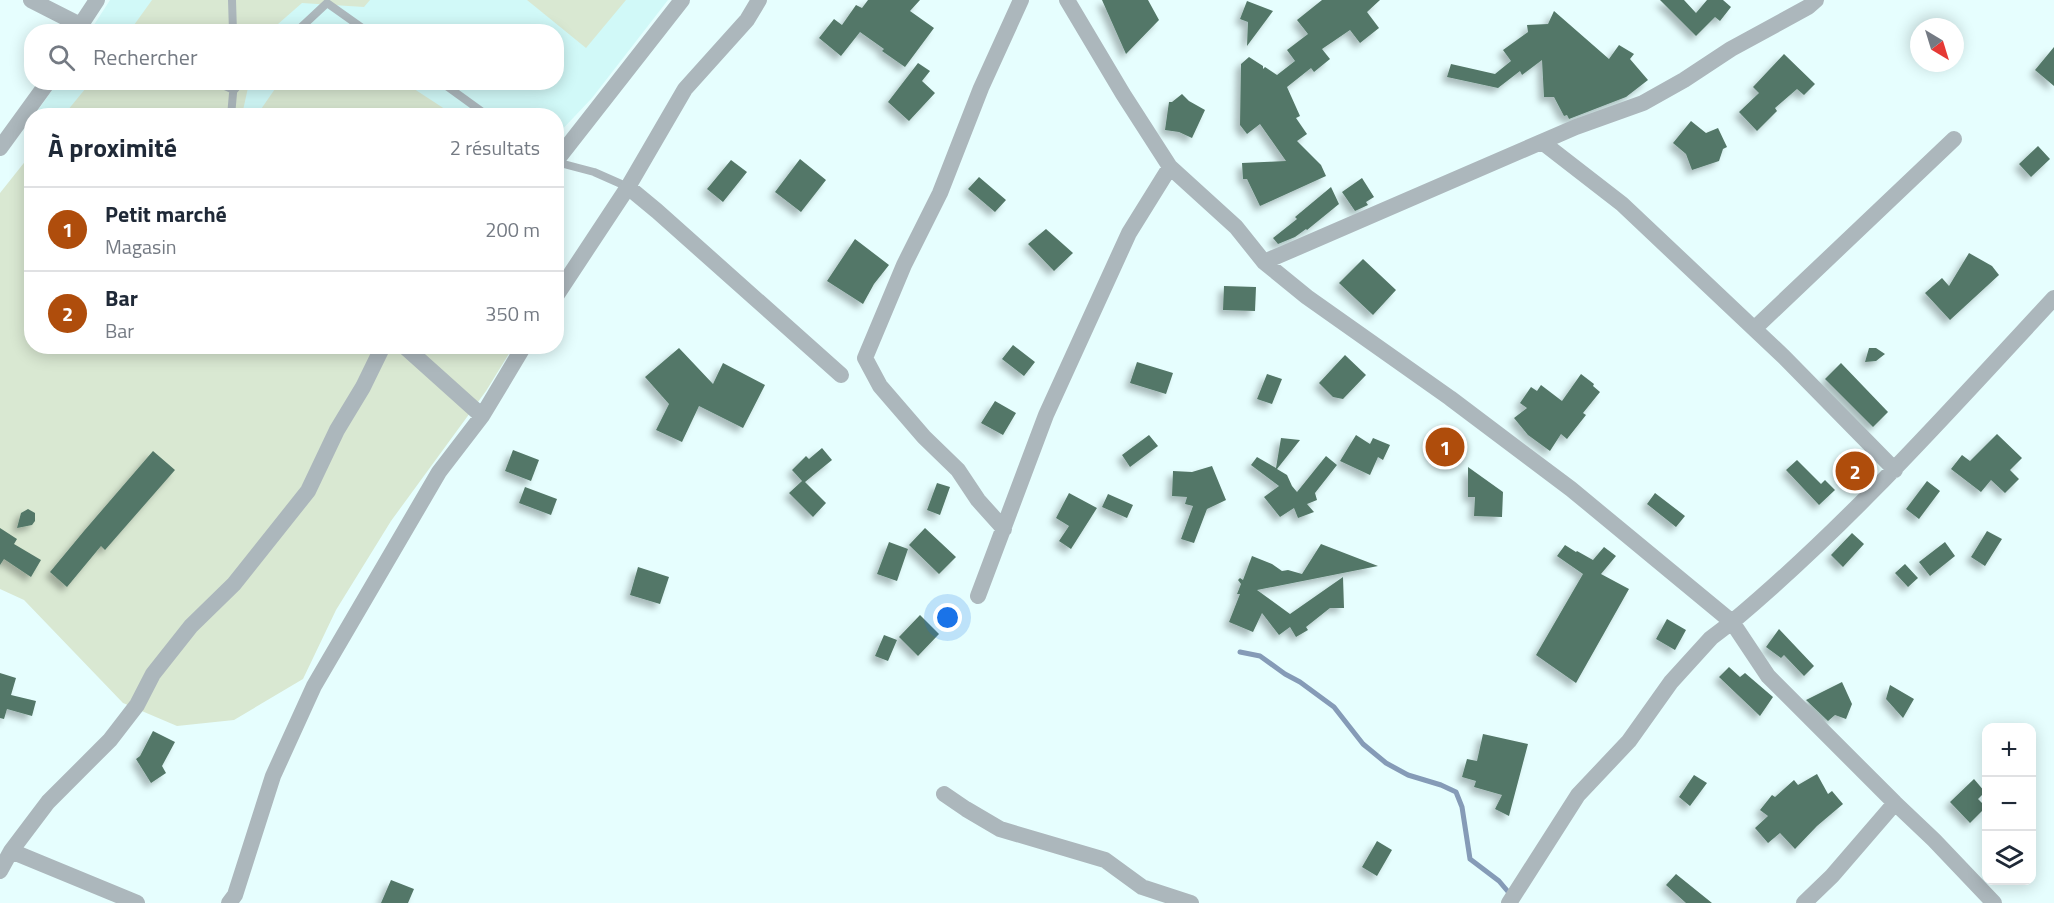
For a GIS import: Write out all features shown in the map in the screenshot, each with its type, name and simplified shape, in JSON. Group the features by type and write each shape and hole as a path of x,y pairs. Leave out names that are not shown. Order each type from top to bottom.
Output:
{"street":[{"path":"31,0 74,24"},
{"path":"85,24 97,0"},
{"path":"564,151 682,0"},
{"path":"564,284 628,187 685,89 747,20 759,0"},
{"path":"1004,529 978,500 958,470 924,437 880,386 866,358 904,265 940,193 981,88 1021,0"},
{"path":"1067,0 1170,167 1236,227 1264,262 1307,297 1450,398 1571,489 1732,622 1768,676 1934,840 1994,903"},
{"path":"1264,262 1576,127 1643,103 1684,80 1731,49 1808,7 1816,0"},
{"path":"29,108 42,90"},
{"path":"0,148 24,115"},
{"path":"1755,328 1954,139"},
{"path":"1542,142 1622,204 1755,328 1895,470"},
{"path":"978,596 1046,415 1129,233 1170,167"},
{"path":"628,187 666,218 841,375"},
{"path":"1509,903 1578,795 1629,741 1671,682 1712,638 1782,580 1895,470 2054,298"},
{"path":"0,871 11,851 48,802 110,740 137,705 153,674 190,626 234,584 308,491 337,430 363,387 379,354"},
{"path":"413,354 482,416"},
{"path":"229,903 235,895 273,776 314,686 439,472 482,416 519,354"},
{"path":"944,794 966,810 1000,829 1105,860 1143,887 1191,903"},
{"path":"1804,903 1832,876 1895,803"},
{"path":"11,851 136,903"}],"lane":[{"path":"232,0 233,24"},
{"path":"305,24 327,3 357,24"},
{"path":"232,108 234,90"},
{"path":"452,90 477,108"},
{"path":"564,163 594,172 628,187"}],"shaded area":[{"path":"110,0 668,0 592,98 564,128 564,108 40,108 52,90 564,90 564,24 95,24"}],"green space":[{"path":"152,0 370,0 364,7 302,3 278,24 135,24"},
{"path":"527,0 626,0 586,48 564,30 564,24 556,24"},
{"path":"84,90 247,90 244,108 70,108"},
{"path":"274,90 416,90 443,108 262,108"},
{"path":"24,163 24,354 509,354 486,391 391,521 336,610 303,679 234,720 177,726 123,703 24,600 0,589 0,193"}],"building":[{"path":"868,0 920,0 910,11 934,28 905,67 860,32 841,56 819,38 834,19 842,25 856,5 862,8"},
{"path":"1102,0 1148,0 1159,20 1126,54"},
{"path":"1322,0 1380,0 1367,12 1379,28 1360,43 1350,30 1322,49 1330,59 1314,72 1311,68 1287,87 1300,116 1296,118 1307,134 1297,141 1321,165 1326,176 1260,206 1247,179 1243,179 1242,163 1286,161 1260,124 1247,134 1240,125 1241,64 1249,57 1263,66 1263,69 1265,67 1277,75 1295,61 1287,50 1308,34 1297,20"},
{"path":"1660,0 1684,0 1696,13 1707,0 1723,0 1731,7 1720,21 1715,17 1696,36"},
{"path":"1247,1 1273,11 1247,46 1248,22 1240,19"},
{"path":"1554,11 1609,59 1619,45 1634,54 1630,59 1648,80 1626,97 1569,119 1567,115 1564,116 1554,97 1544,97 1542,60 1522,75 1520,71 1498,88 1447,77 1451,64 1495,74 1511,61 1503,50 1528,32 1527,25 1548,24"},
{"path":"2054,47 2054,86 2035,70"},
{"path":"1784,54 1815,84 1804,95 1797,89 1775,108 1777,111 1757,131 1739,112 1759,93 1753,87"},
{"path":"918,63 930,71 922,81 935,93 909,121 888,102"},
{"path":"1182,94 1205,110 1192,138 1179,132 1165,130 1169,102"},
{"path":"1691,121 1706,133 1718,128 1727,147 1723,149 1719,161 1692,170 1686,154 1673,143"},
{"path":"2038,146 2050,159 2031,177 2019,164"},
{"path":"800,159 826,180 801,212 775,192"},
{"path":"731,160 747,172 723,202 707,189"},
{"path":"979,177 1006,200 995,212 968,189"},
{"path":"1362,178 1374,197 1366,202 1368,205 1355,211 1342,192"},
{"path":"1331,187 1339,204 1307,230 1278,244 1273,238"},
{"path":"1046,229 1073,253 1054,271 1028,244"},
{"path":"855,239 889,265 874,284 863,304 827,281"},
{"path":"1969,253 1992,266 1999,275 1950,320 1925,293 1942,278 1949,286"},
{"path":"1363,259 1396,290 1373,315 1339,283"},
{"path":"1224,286 1256,287 1255,311 1223,310"},
{"path":"1013,345 1035,362 1024,376 1002,359"},
{"path":"679,348 713,384 723,363 765,385 743,428 699,406 682,442 656,430 669,404 645,377"},
{"path":"1869,348 1876,348 1885,354 1876,361 1865,362"},
{"path":"1345,355 1366,375 1343,399 1333,397 1319,383"},
{"path":"1137,362 1173,373 1166,394 1130,383"},
{"path":"1841,363 1888,412 1873,427 1825,379"},
{"path":"1267,374 1282,379 1272,404 1257,399"},
{"path":"1581,374 1600,392 1583,413 1586,415 1567,439 1561,434 1550,451 1528,435 1514,418 1527,408 1520,403 1531,387 1537,391 1541,385 1562,401"},
{"path":"995,401 1016,413 1003,435 981,423"},
{"path":"1997,434 2022,458 2010,470 2019,479 2005,493 1991,480 1981,492 1951,469 1962,455 1970,461"},
{"path":"1149,435 1158,446 1130,467 1122,455"},
{"path":"1356,435 1370,444 1373,438 1390,445 1383,460 1378,457 1370,475 1340,461"},
{"path":"1281,438 1300,440 1277,469 1287,475 1297,492 1326,456 1337,465 1315,493 1317,500 1307,504 1314,512 1298,518 1294,508 1280,517 1264,497 1279,486 1251,465 1257,457 1276,468"},
{"path":"822,448 832,460 805,482 826,503 813,517 789,493 802,481 792,470 806,456 809,459"},
{"path":"513,450 539,460 531,481 505,471"},
{"path":"153,451 175,470 105,550 101,546 67,587 50,572"},
{"path":"1797,460 1821,484 1825,480 1835,490 1819,505 1786,470"},
{"path":"1212,466 1226,500 1207,509 1194,543 1181,539 1193,506 1185,504 1187,497 1172,496 1173,471 1192,472"},
{"path":"1468,467 1503,492 1502,517 1474,516 1475,497 1468,497"},
{"path":"1927,481 1940,491 1919,519 1906,509"},
{"path":"937,483 950,487 940,515 927,510"},
{"path":"525,487 557,499 551,515 519,503"},
{"path":"1069,493 1097,508 1071,549 1059,541 1069,526 1056,518"},
{"path":"1655,493 1685,516 1676,527 1647,504"},
{"path":"1108,494 1133,505 1127,518 1102,507"},
{"path":"28,509 35,513 35,521 32,525 17,528 21,513"},
{"path":"0,528 17,539 14,544 41,560 31,577 4,559 0,565"},
{"path":"925,528 956,557 939,574 909,545"},
{"path":"1987,531 2002,539 1985,566 1971,557"},
{"path":"1852,533 1864,544 1843,567 1831,555"},
{"path":"889,542 908,549 897,581 877,574"},
{"path":"1945,542 1955,556 1930,576 1919,562"},
{"path":"1321,544 1378,566 1257,590 1290,614 1343,577 1344,608 1330,608 1306,627 1308,630 1296,637 1290,627 1279,635 1262,613 1253,632 1229,622 1240,594 1237,594 1241,584 1238,580 1240,578 1243,580 1252,556 1282,571 1288,570 1302,574"},
{"path":"1565,545 1593,560 1604,547 1616,556 1601,574 1629,589 1576,683 1536,655 1583,574 1557,556"},
{"path":"1905,564 1918,578 1908,587 1895,573"},
{"path":"638,567 669,577 660,604 630,595"},
{"path":"920,615 939,634 918,656 899,637"},
{"path":"1667,619 1686,630 1675,650 1656,639"},
{"path":"1779,629 1814,666 1804,676 1784,655 1781,658 1766,647"},
{"path":"884,635 897,640 888,661 875,656"},
{"path":"1729,667 1740,677 1745,673 1773,697 1760,716 1719,677"},
{"path":"0,673 16,678 11,695 36,701 32,716 7,709 4,719 0,718"},
{"path":"1842,682 1852,704 1846,719 1835,715 1828,721 1806,700"},
{"path":"1890,685 1914,699 1903,718 1886,699"},
{"path":"153,731 175,742 162,766 166,773 151,783 136,759 140,756"},
{"path":"1483,734 1528,744 1509,816 1495,809 1502,795 1474,787 1476,781 1462,777 1467,759 1477,761"},
{"path":"1817,774 1828,794 1832,791 1843,804 1795,849 1780,833 1768,843 1755,828 1768,816 1760,810 1772,795 1775,797 1794,780 1798,785"},
{"path":"1694,775 1707,783 1690,806 1679,797"},
{"path":"1974,779 1982,788 1982,795 1978,799 1982,803 1982,811 1970,823 1950,802"},
{"path":"1377,841 1392,850 1377,876 1362,867"},
{"path":"1676,874 1712,903 1686,903 1666,885"},
{"path":"391,880 414,889 408,903 381,903"}],"waterway":[{"path":"1240,652 1260,656 1334,707 1363,744 1386,763 1408,775 1456,792 1462,807 1470,859 1499,881 1510,894"}],"place":[{"name":"Petit marché","path":"1445,447"},
{"name":"Bar","path":"1855,471"}]}
